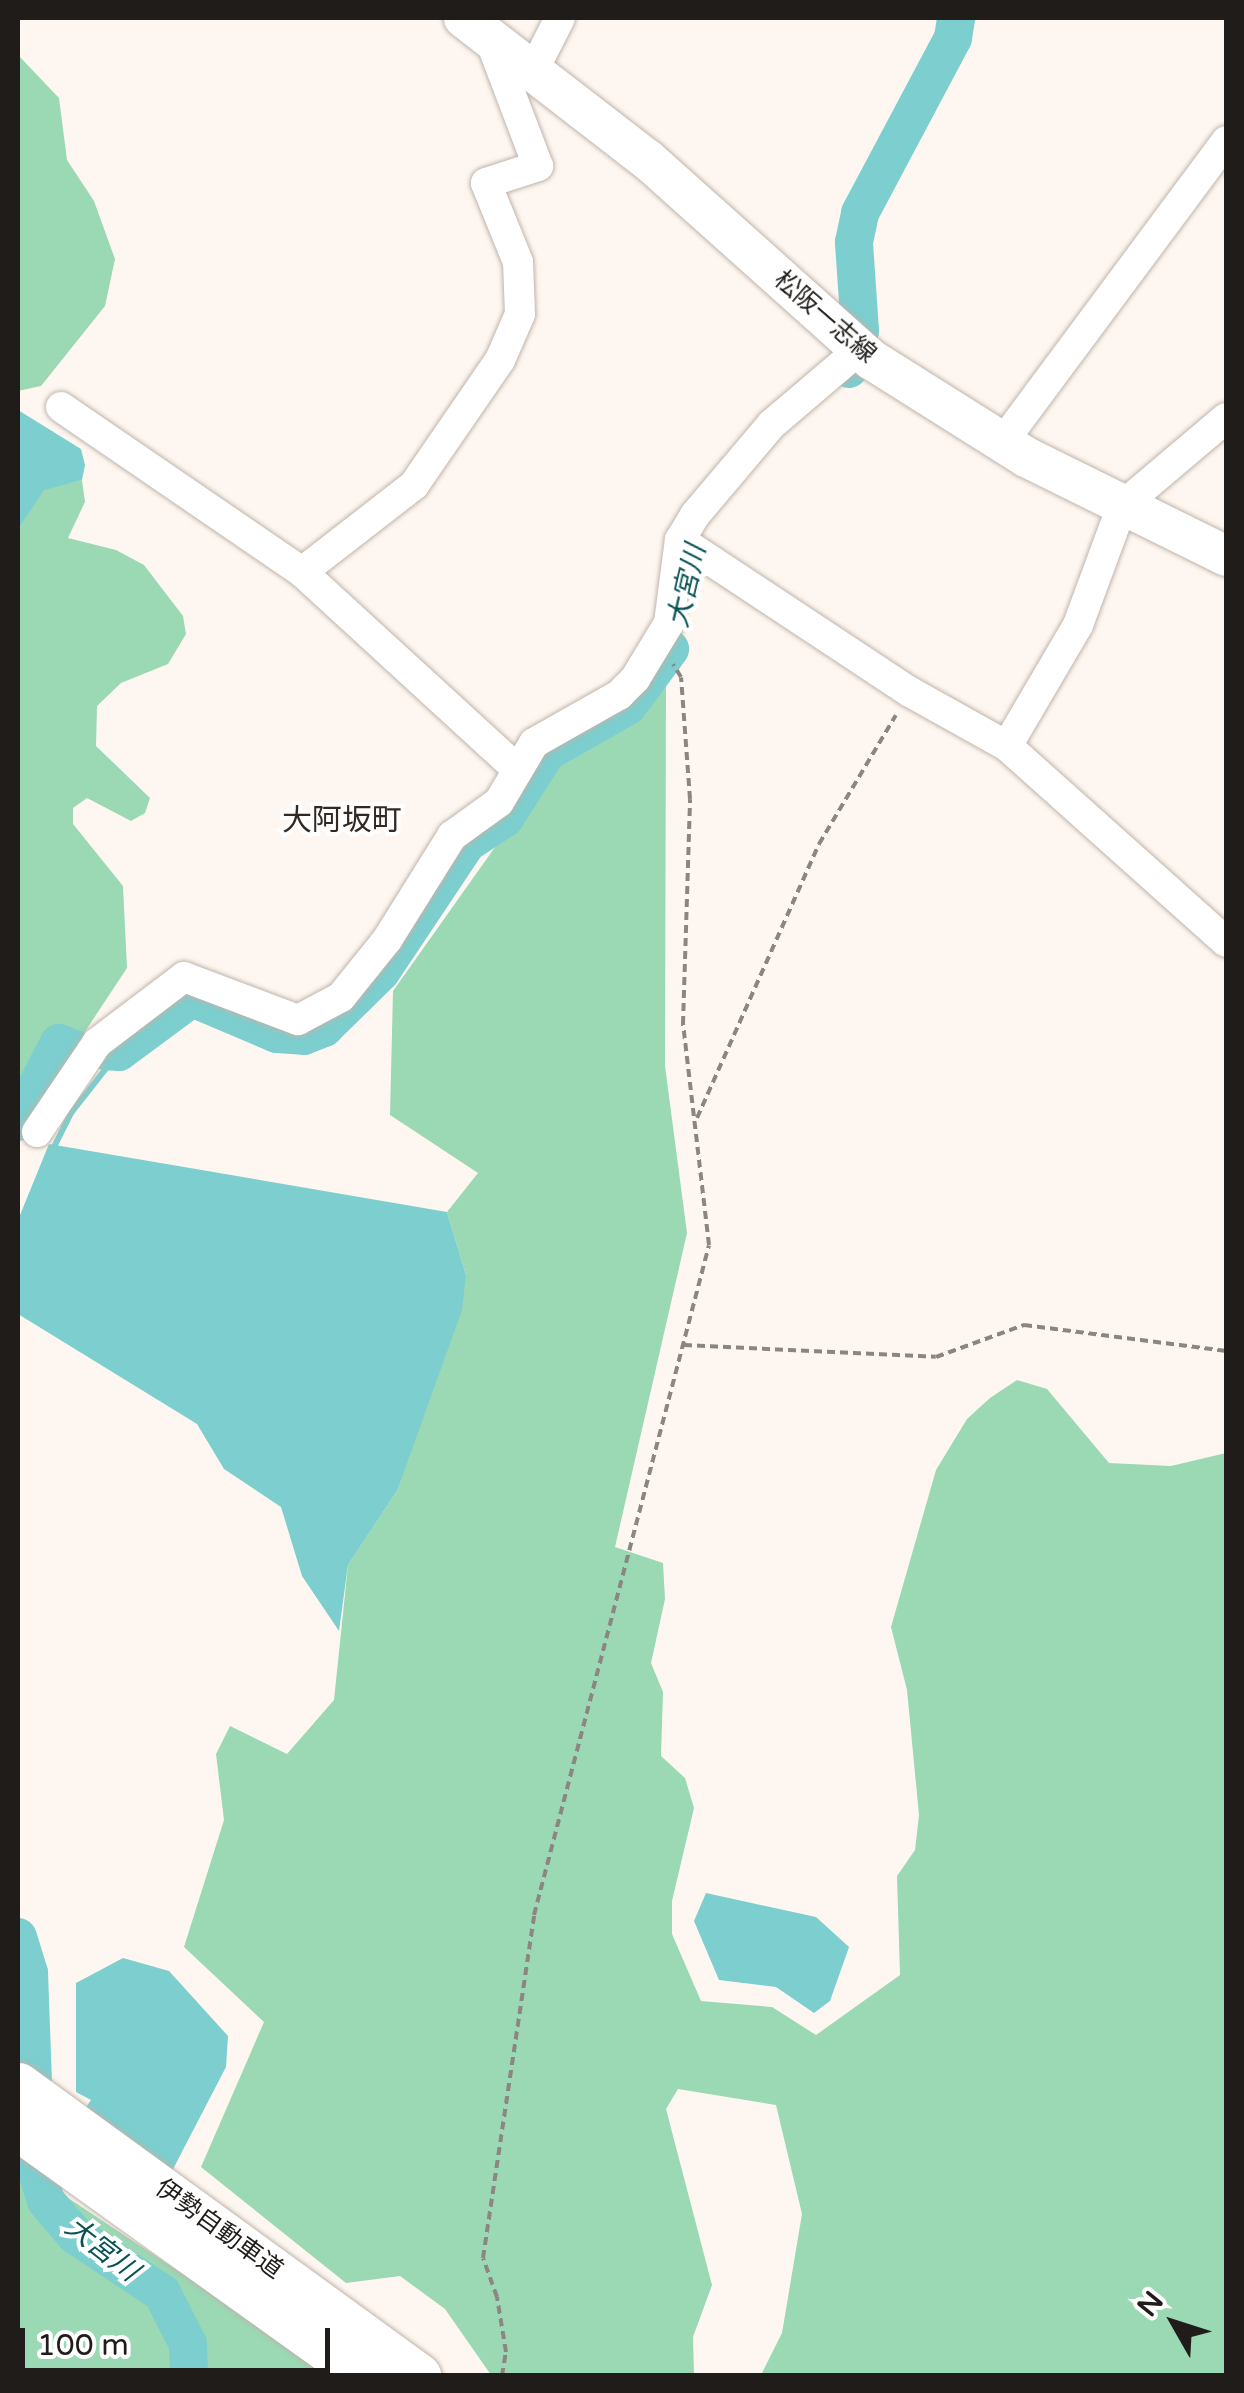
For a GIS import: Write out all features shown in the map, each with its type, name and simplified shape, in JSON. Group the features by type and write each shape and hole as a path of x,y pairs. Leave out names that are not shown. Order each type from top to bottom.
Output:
{"highway":[{"name":"伊勢自動車道","path":"18,2084 364,2376"},
{"name":"伊勢自動車道","path":"18,2128 162,2209 419,2376"}],"main road":[{"name":"松阪一志線","path":"476,26 535,67 853,350 1002,443 1226,556"}],"street":[{"path":"535,67 560,18"},
{"path":"302,572 414,485 500,360 520,314 518,262 486,183 538,166 476,26"},
{"path":"1002,443 1226,141"},
{"path":"37,1132 96,1043 184,978 298,1020 341,996 403,918 452,836 499,802 516,768 544,734 619,696 664,651 687,544 772,424 853,350"},
{"path":"61,408 302,572 516,768"},
{"path":"1007,746 1078,626 1122,506 1226,418"},
{"path":"687,544 910,692 1007,746 1226,942"}],"path":[{"path":"502,2373 497,2297 483,2258 534,1915 709,1245 683,1024 690,799 681,678 664,651"},
{"path":"695,1122 819,844 910,692"},
{"path":"684,1345 936,1357 1024,1325 1226,1351"}],"green space":[{"path":"18,55 59,98 67,160 94,201 115,259 105,306 41,386 18,391"},
{"path":"82,480 85,502 68,538 116,550 144,565 183,616 186,634 168,664 121,683 97,706 96,746 150,798 145,813 131,821 87,798 73,808 73,824 123,886 127,968 18,1133 18,530 44,489"},
{"path":"666,685 665,1066 687,1233 615,1547 663,1563 665,1599 651,1663 663,1692 661,1756 685,1778 694,1808 672,1901 672,1934 701,2001 772,2007 816,2035 900,1975 897,1876 915,1850 919,1815 907,1690 891,1627 936,1470 967,1419 990,1398 1017,1380 1047,1389 1109,1463 1171,1466 1226,1453 1226,2375 761,2375 782,2333 802,2214 776,2105 678,2089 666,2109 712,2285 693,2337 694,2375 491,2375 445,2309 400,2276 346,2283 201,2167 264,2022 184,1947 224,1820 216,1754 230,1726 287,1754 334,1700 348,1565 397,1491 466,1275 447,1212 478,1173 390,1115 393,991 561,754"},
{"path":"18,2164 26,2170 335,2375 18,2375"}],"water":[{"path":"18,410 81,449 85,465 82,480 44,490 18,530"},
{"path":"49,1144 447,1212 466,1275 462,1310 397,1491 348,1565 339,1631 302,1576 281,1507 224,1469 197,1424 18,1314 18,1220"},
{"path":"706,1893 816,1917 849,1947 830,2001 814,2013 776,1987 719,1980 694,1921"},
{"path":"123,1958 169,1971 228,2036 226,2067 171,2173 84,2110 91,2100 76,2092 76,1983"}],"waterway":[{"name":"大宮川","path":"849,369 860,331 854,242 860,213 953,38 956,18"},
{"name":"大宮川","path":"105,1051 119,1052 192,998 277,1034 304,1036 324,1028 381,972 467,843 505,818 547,752 628,706 670,649"},
{"name":"大宮川","path":"18,1122 59,1043 79,1051"},
{"path":"53,1149 71,1113 119,1052"},
{"name":"大宮川","path":"18,1937 29,1973 36,2168 46,2201 75,2235 162,2293 188,2344 189,2376"}],"district":[{"name":"大阿坂町","path":"342,821"}]}
